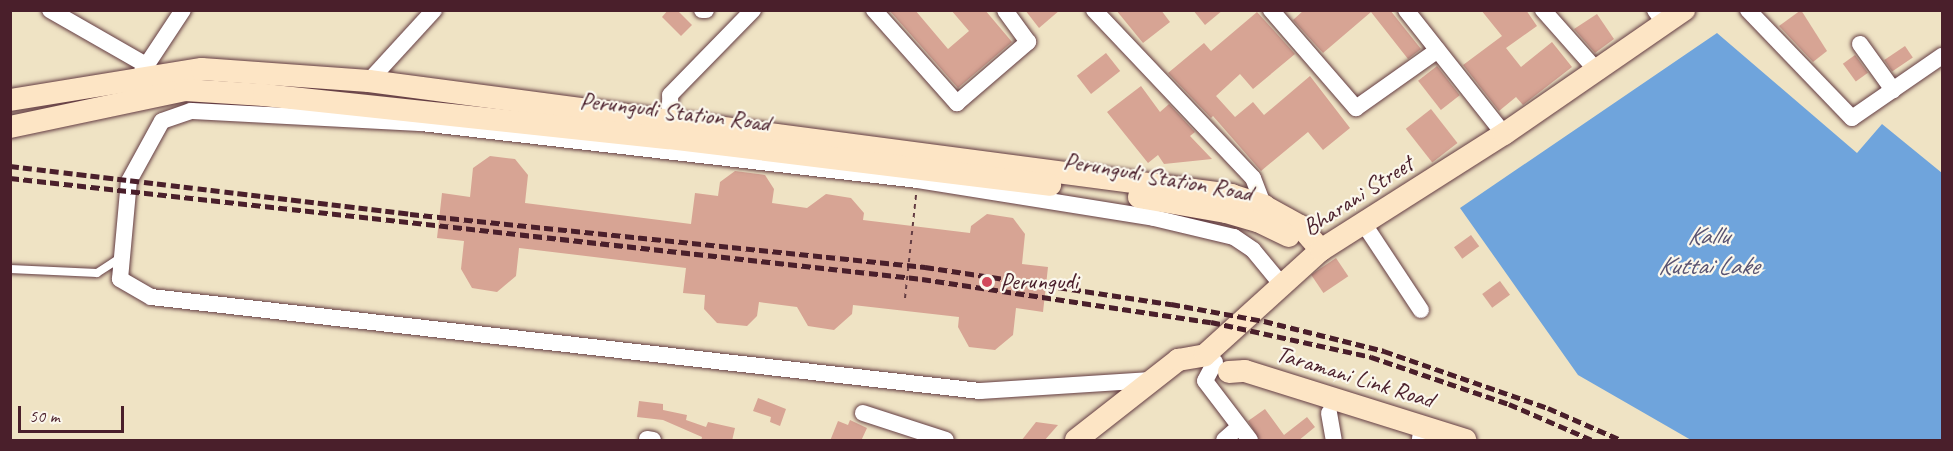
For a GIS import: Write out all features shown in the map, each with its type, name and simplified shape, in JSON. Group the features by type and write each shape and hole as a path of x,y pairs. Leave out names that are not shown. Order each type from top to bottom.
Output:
{"street":[{"path":"50,10 142,81 174,13"},
{"path":"369,81 434,10"},
{"path":"670,128 670,95 753,10"},
{"path":"874,10 957,103 1028,42 1005,10"},
{"path":"1094,10 1252,178 1264,206"},
{"path":"1271,10 1356,108 1438,50"},
{"path":"1406,10 1504,134"},
{"path":"1544,10 1598,72"},
{"name":"Bharani Street","path":"1216,363 1281,284 1321,250 1598,72 1660,17 1684,10"},
{"path":"1748,10 1852,118 1942,56"},
{"path":"1860,44 1893,90"},
{"name":"Perungudi Station Road","path":"10,100 142,81 202,69 369,81 670,128 746,155 1151,198 1258,221 1321,250"},
{"name":"Perungudi Station Road","path":"10,127 142,81 188,101 264,94 670,128 1173,186 1231,195 1264,206 1300,226 1321,250"},
{"path":"1151,380 980,391 151,297 120,279 129,181 162,121 188,101 746,155 1154,218 1234,237 1253,249 1281,284"},
{"path":"1364,224 1421,310"},
{"path":"1076,441 1178,360 1216,363 1205,381 1250,441"},
{"name":"Taramani Link Road","path":"1216,363 1240,386 1423,440"},
{"name":"Taramani Link Road","path":"1216,363 1465,441"},
{"path":"1329,412 1334,441"},
{"path":"863,413 946,441"},
{"path":"1224,441 1239,427"}],"lane":[{"path":"10,269 96,273 122,257"}],"path":[{"path":"904,298 918,180"}],"water":[{"name":"Kallu Kuttai Lake","path":"1717,33 1857,153 1882,124 1942,173 1942,440 1691,440 1578,375 1460,208"}],"building":[{"path":"668,10 677,10 692,25 681,36 662,17"},
{"path":"889,10 915,10 948,49 969,31 951,10 985,10 1012,42 958,88"},
{"path":"1025,10 1060,10 1039,28"},
{"path":"1116,10 1161,10 1170,22 1143,43"},
{"path":"1193,10 1223,10 1205,25"},
{"path":"1304,10 1390,10 1421,49 1408,59 1371,12 1323,53 1293,20"},
{"path":"1481,10 1526,10 1537,26 1506,48 1521,67 1552,42 1572,67 1523,105 1516,97 1499,111 1463,65 1502,36"},
{"path":"1801,10 1827,51 1813,62 1779,26"},
{"path":"1257,12 1295,54 1253,89 1240,74 1216,96 1235,117 1253,102 1264,115 1310,76 1350,128 1323,150 1308,132 1261,171 1213,116 1211,118 1168,73 1204,43 1211,51"},
{"path":"1597,14 1614,39 1595,53 1574,29"},
{"path":"1905,46 1913,58 1892,72 1884,60"},
{"path":"1106,53 1120,71 1091,94 1077,76"},
{"path":"1855,55 1868,73 1856,82 1843,64"},
{"path":"1437,66 1460,95 1441,110 1418,81"},
{"path":"1141,86 1160,112 1169,104 1195,132 1190,136 1212,159 1164,164 1158,155 1148,163 1107,112"},
{"path":"1431,109 1457,143 1432,163 1406,129"},
{"path":"490,156 515,159 528,175 525,203 691,224 695,193 718,196 720,182 735,171 765,175 774,189 772,203 807,208 826,194 851,198 864,213 863,220 970,233 971,226 987,214 1013,218 1025,234 1022,264 1048,267 1043,312 1016,308 1013,335 995,350 969,347 958,327 959,317 853,305 852,314 834,330 808,326 797,307 759,302 757,316 747,326 717,323 704,309 705,295 683,293 686,268 519,248 516,276 497,292 472,288 461,269 464,241 437,238 442,193 470,197 473,168"},
{"path":"1471,235 1479,246 1462,259 1454,247"},
{"path":"1336,258 1348,276 1323,293 1311,275"},
{"path":"1500,281 1510,295 1492,308 1482,294"},
{"path":"758,398 786,409 780,426 770,422 771,417 753,411"},
{"path":"639,401 663,404 663,410 687,415 686,420 706,427 708,422 735,428 732,441 701,441 702,437 663,420 637,417"},
{"path":"1265,409 1284,435 1307,417 1315,427 1298,441 1260,441 1248,421"},
{"path":"850,420 867,428 861,441 830,441 838,421 848,425"},
{"path":"1036,422 1058,425 1044,441 1021,441"}],"railway":[{"path":"10,166 410,214 925,267 1171,304 1264,321 1384,351 1548,408 1621,440"},
{"path":"10,178 922,279 1211,322 1371,357 1509,404 1592,440"}],"place":[{"name":"Perungudi","path":"987,282"}]}
